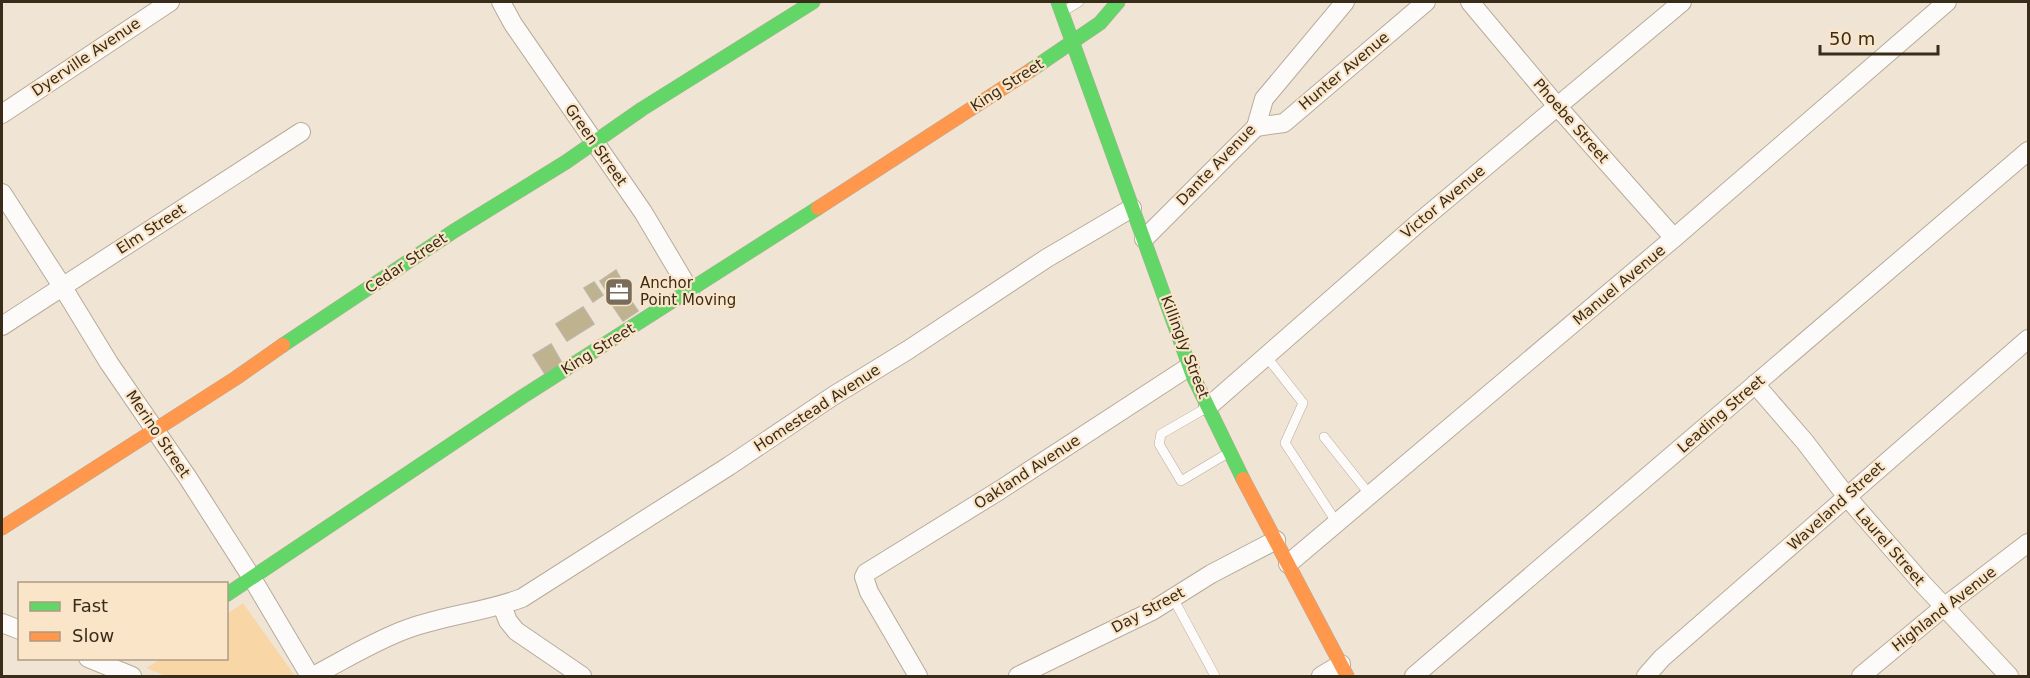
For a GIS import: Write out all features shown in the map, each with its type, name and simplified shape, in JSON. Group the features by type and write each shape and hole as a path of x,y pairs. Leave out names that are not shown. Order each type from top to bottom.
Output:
{"street":[{"name":"Dyerville Avenue","path":"2,114 170,2"},
{"name":"Green Street","path":"501,2 513,24 594,144 643,212 690,291"},
{"name":"Cedar Street","path":"2,528 236,378 454,231 594,144 642,109 813,2"},
{"name":"King Street","path":"228,594 522,397 1073,43 1100,23 1118,2"},
{"name":"Dante Avenue","path":"1144,239 1256,127 1264,99 1345,2"},
{"name":"Hunter Avenue","path":"1256,127 1284,123 1426,2"},
{"name":"Phoebe Street","path":"1470,2 1557,106 1674,238"},
{"name":"Victor Avenue","path":"1208,407 1417,224 1682,2"},
{"name":"Manuel Avenue","path":"1288,564 1674,238 1947,2"},
{"name":"Killingly Street","path":"1060,7 1190,366 1230,452 1344,670"},
{"name":"Elm Street","path":"2,326 301,132"},
{"name":"Leading Street","path":"1414,676 2028,151"},
{"name":"Merino Street","path":"2,193 110,363 252,578 311,676"},
{"name":"Homestead Avenue","path":"311,676 406,629 502,606 522,598 729,466 833,396 908,350 1037,264 1131,208"},
{"name":"Waveland Street","path":"1646,676 1662,658 2028,339"},
{"name":"Oakland Avenue","path":"918,676 869,592 864,577 866,573 1000,490 1190,366"},
{"name":"Laurel Street","path":"1755,384 1805,442 1847,497 1944,607 2009,676"},
{"name":"Day Street","path":"1018,676 1152,611 1211,574 1276,540"},
{"name":"Highland Avenue","path":"1861,676 1944,607 2028,543"},
{"path":"502,606 508,621 516,631 582,676"},
{"path":"2,623 18,629"},
{"path":"93,660 124,673 133,660"},
{"path":"1321,676 1344,670"}],"lane":[{"path":"1060,7 1080,2"},
{"path":"1266,356 1303,403 1285,443 1337,523"},
{"path":"1208,407 1161,434 1159,444 1181,481 1230,452"},
{"path":"1324,437 1370,495"},
{"path":"1173,598 1215,676"}],"shaded area":[{"path":"243,603 295,676 166,676 146,668 159,660 228,660 228,613"}],"building":[{"path":"616,270 622,281 619,283 638,311 623,321 600,281"},
{"path":"594,282 603,295 593,302 584,288"},
{"path":"583,307 594,324 567,341 556,324"},
{"path":"551,344 562,363 545,374 533,355"}],"traffic: fast":[{"path":"283,345 454,231 566,162 642,109 813,2"},
{"path":"1058,2 1193,376 1243,479"},
{"path":"1031,70 1100,23 1118,2"},
{"path":"228,594 522,397 818,208"}],"traffic: slow":[{"path":"818,208 1031,70"},
{"path":"2,528 236,378 283,345"},
{"path":"1243,479 1347,676"}],"place":[{"name":"Anchor Point Moving","path":"619,292"}]}
